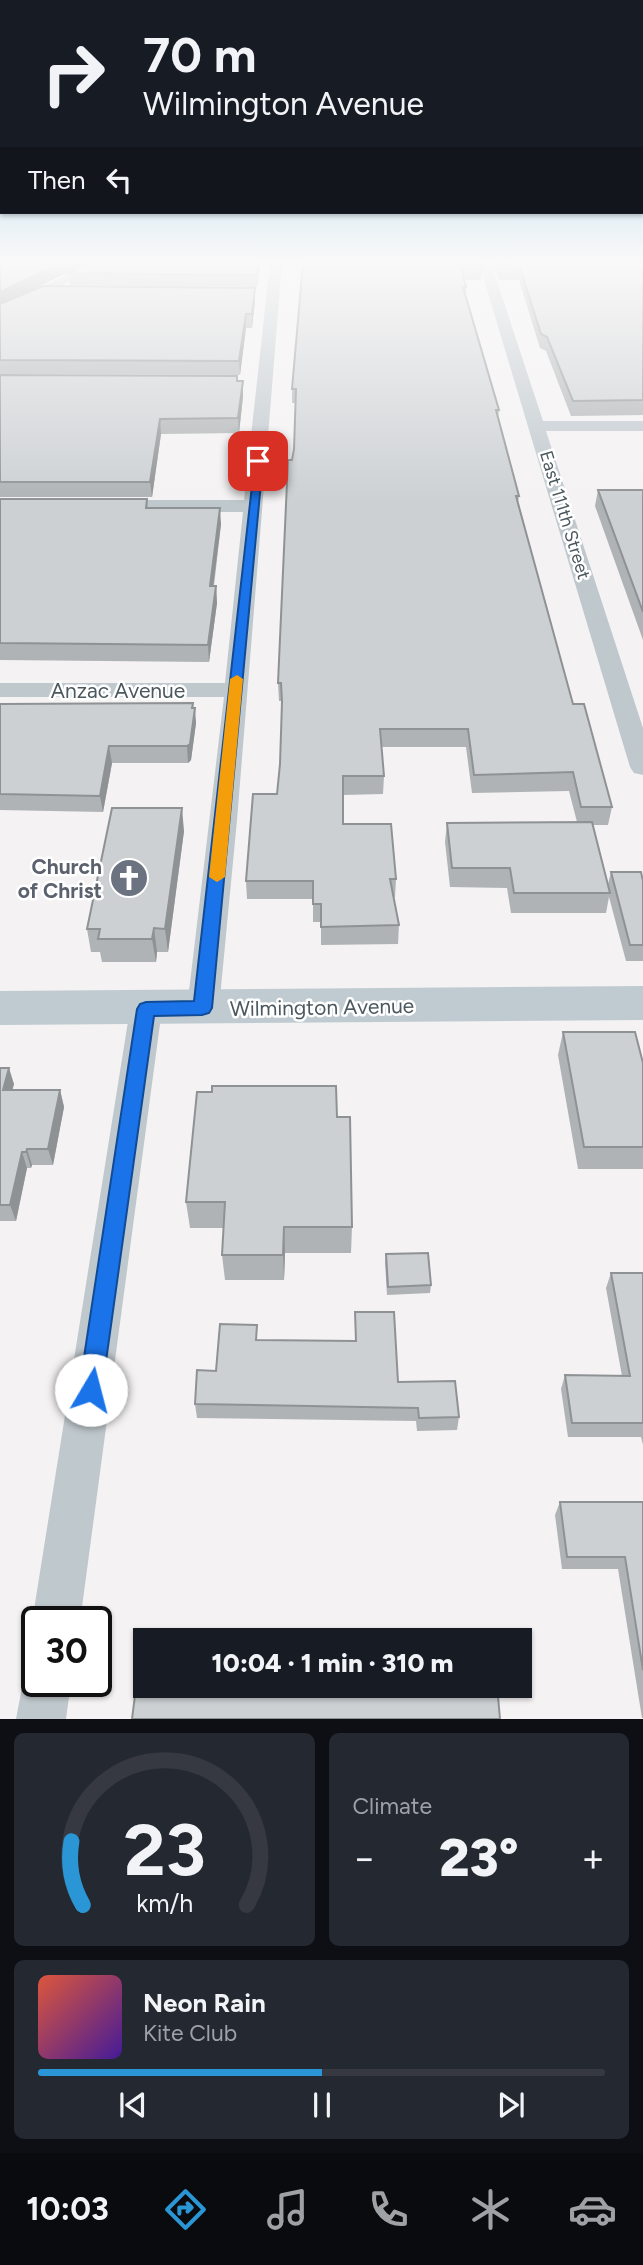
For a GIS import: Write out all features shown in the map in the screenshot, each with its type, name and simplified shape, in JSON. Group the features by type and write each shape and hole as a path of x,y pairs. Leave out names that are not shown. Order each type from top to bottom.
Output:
{"main road":[{"name":"Wilmington Avenue","path":"0,1009 643,1003"}],"street":[{"path":"202,1008 253,506 262,343"},
{"name":"East 111th Street","path":"511,343 643,766"},
{"path":"537,426 643,426"},
{"path":"93,506 253,506"},
{"name":"Anzac Avenue","path":"0,690 236,690"},
{"path":"58,1606 146,1009"},
{"path":"41,1719 45,1697"}],"building":[{"path":"0,343 242,343 239,361 0,360"},
{"path":"296,343 479,343 499,410 496,410 519,496 516,496 573,704 584,704 612,807 581,807 573,772 474,775 468,729 380,729 384,776 343,776 343,824 391,824 396,879 390,879 399,925 321,927 321,904 313,904 313,881 246,881 253,794 277,794 280,764 282,702 281,683 278,683 288,460 292,460 294,449 296,389 292,389"},
{"path":"550,343 643,343 643,400 573,401"},
{"path":"0,375 237,376 237,381 243,381 238,418 160,419 150,482 0,482"},
{"path":"598,490 643,490 643,612"},
{"path":"0,499 147,499 146,508 220,508 210,586 216,586 208,645 0,643"},
{"path":"193,703 192,708 195,708 190,744 187,746 109,746 100,796 0,794 0,704"},
{"path":"112,808 182,808 165,929 154,928 152,939 98,939 100,929 87,929"},
{"path":"592,822 610,893 514,893 510,868 452,868 447,823"},
{"path":"611,872 641,872 643,945 630,945"},
{"path":"563,1032 635,1032 643,1063 643,1147 584,1147"},
{"path":"0,1068 9,1068 3,1090 60,1090 48,1149 27,1149 22,1152 10,1205 0,1205"},
{"path":"212,1086 336,1086 337,1117 350,1117 352,1227 284,1227 283,1255 222,1255 225,1202 186,1202 197,1092 212,1092"},
{"path":"428,1253 431,1285 388,1287 386,1254"},
{"path":"611,1273 643,1273 643,1423 572,1423 565,1375 630,1376"},
{"path":"355,1312 394,1312 398,1382 455,1381 459,1417 419,1418 418,1408 195,1404 197,1370 216,1371 220,1324 257,1325 256,1340 356,1341"},
{"path":"560,1502 643,1502 643,1670 625,1557 567,1557"},
{"path":"135,1698 498,1698 500,1719 132,1719"}],"slow traffic":[{"path":"217,877 237,679"}],"place":[{"name":"Church of Christ","path":"129,878"}],"route":[{"path":"91,1390 146,1009 202,1008 258,461"}]}
